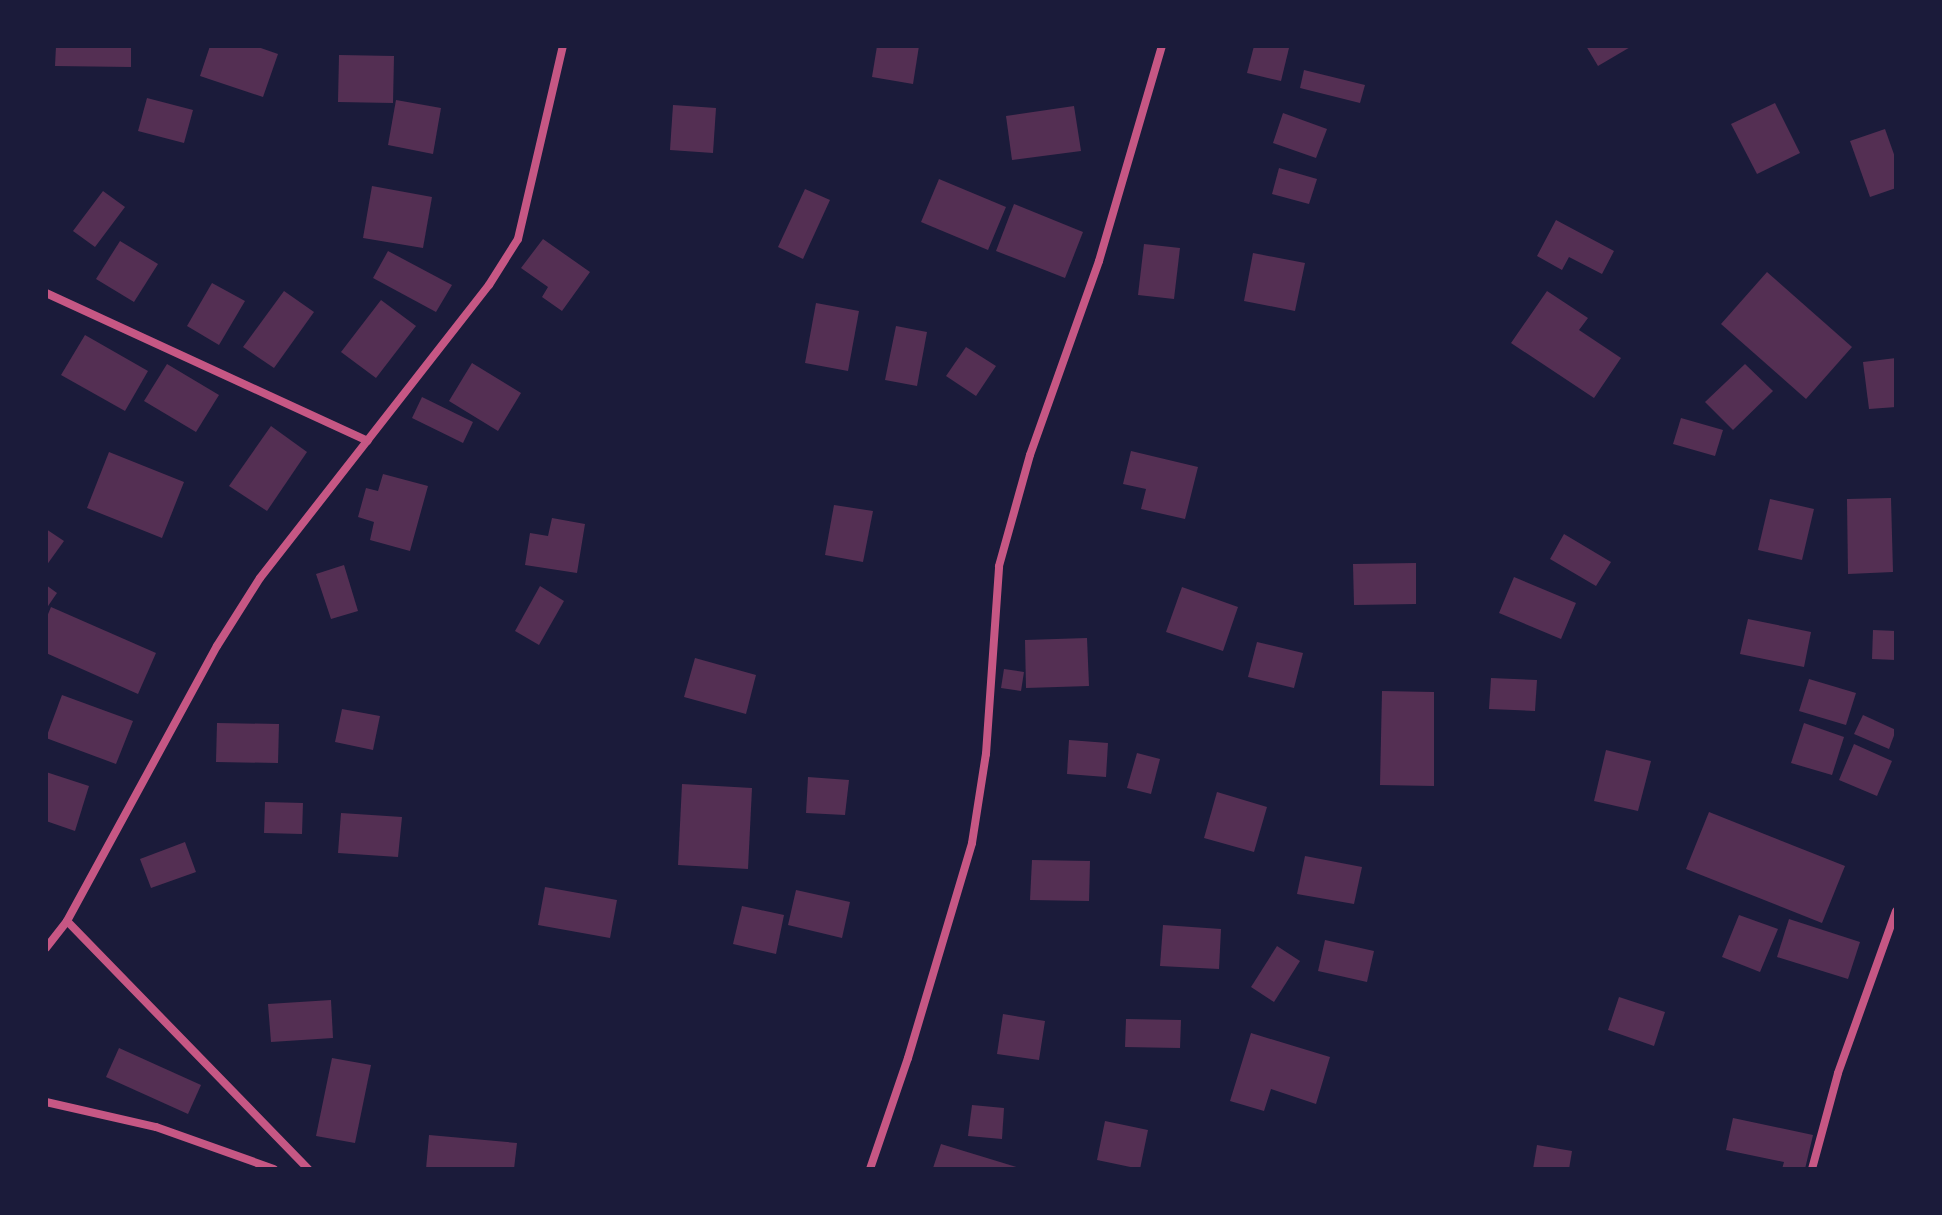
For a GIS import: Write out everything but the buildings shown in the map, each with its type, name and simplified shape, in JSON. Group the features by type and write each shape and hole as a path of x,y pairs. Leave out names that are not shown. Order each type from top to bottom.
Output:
{"street":[{"path":"46,948 67,921 217,646 253,589 489,285 518,239 563,46"},
{"path":"870,1169 908,1058 972,843 986,754 999,566 1030,455 1099,261 1162,46"},
{"path":"46,293 368,441"},
{"path":"1812,1169 1838,1073 1896,911"},
{"path":"67,921 308,1169"},
{"path":"46,1102 156,1127 274,1169"}]}
